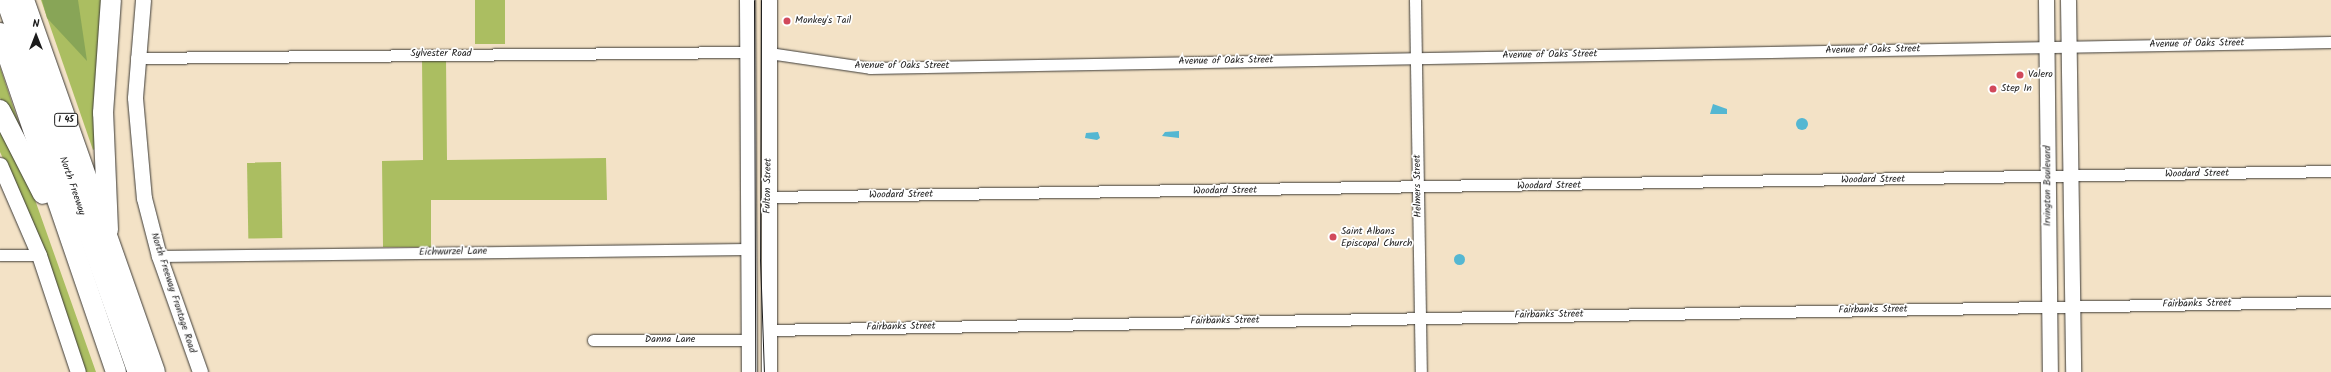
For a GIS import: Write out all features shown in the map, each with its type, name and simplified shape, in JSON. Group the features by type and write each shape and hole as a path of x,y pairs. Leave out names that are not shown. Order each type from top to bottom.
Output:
{"highway":[{"name":"North Freeway","path":"6,0 138,372"},
{"name":"North Freeway","path":"24,0 107,240 155,372"},
{"path":"107,240 109,203 103,113 111,0"},
{"name":"North Freeway","path":"0,33 116,372"},
{"path":"0,110 80,269"}],"main road":[{"name":"North Freeway Frontage Road","path":"143,0 136,58 140,168 158,256 200,372"},
{"name":"Fulton Street","path":"747,0 746,249 747,340 749,372"},
{"name":"Fulton Street","path":"769,0 767,330 769,372"},
{"name":"Irvington Boulevard","path":"2046,0 2050,372"},
{"path":"2068,0 2073,372"},
{"path":"0,165 39,255 78,372"}],"street":[{"name":"Helmers Street","path":"1415,0 1420,372"},
{"name":"Avenue of Oaks Street","path":"769,53 870,68 2331,42"},
{"name":"Sylvester Road","path":"136,58 746,52"},
{"name":"Woodard Street","path":"768,197 1417,188 2331,171"},
{"name":"Eichwurzel Lane","path":"158,256 746,249"},
{"path":"0,255 39,255"},
{"name":"Fairbanks Street","path":"767,330 2331,302"},
{"name":"Danna Lane","path":"594,340 747,340"}],"green space":[{"path":"41,0 102,0 96,148 93,150"},
{"path":"42,0 78,0 87,61 47,18"},
{"path":"475,0 505,0 505,44 475,44"},
{"path":"446,58 447,160 606,158 607,200 431,200 431,247 383,247 382,161 423,160 422,59"},
{"path":"0,67 23,136 0,98"},
{"path":"0,131 34,197 96,372 85,372 38,234 0,152"},
{"path":"281,162 282,238 248,239 247,163"}],"water":[{"path":"1713,104 1727,109 1727,114 1710,114"},
{"path":"1802,118 1806,120 1808,124 1806,128 1802,130 1798,128 1796,124 1798,120"},
{"path":"1179,131 1179,138 1162,136 1165,132"},
{"path":"1098,132 1100,138 1097,140 1085,138 1086,133"},
{"path":"1459,253 1463,255 1465,259 1463,263 1459,265 1455,263 1453,259 1455,255"}],"tram line":[{"path":"754,0 755,372"},
{"path":"761,0 760,259 764,372"}],"place":[{"name":"Monkey's Tail","path":"787,21"},
{"name":"Valero","path":"2020,75"},
{"name":"Step In","path":"1993,89"},
{"name":"Saint Albans Episcopal Church","path":"1333,237"}]}
